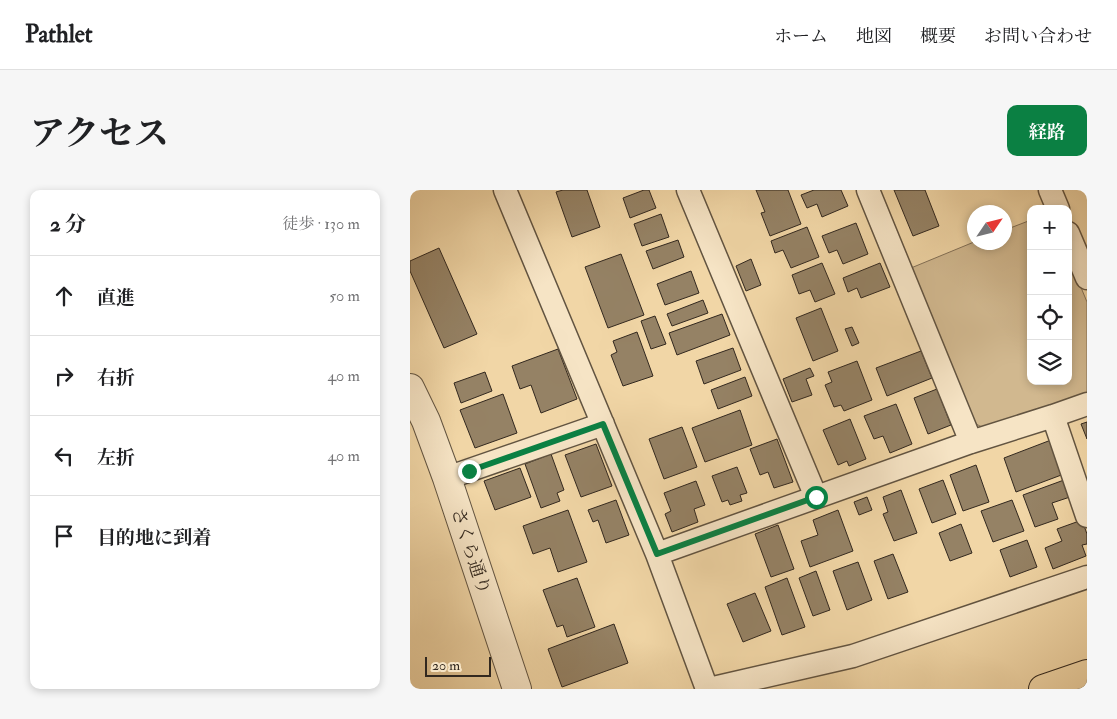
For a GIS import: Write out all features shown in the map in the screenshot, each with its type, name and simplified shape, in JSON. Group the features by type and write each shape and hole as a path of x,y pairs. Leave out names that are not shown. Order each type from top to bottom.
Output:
{"highway":[{"path":"1043,689 1087,674"}],"street":[{"path":"504,190 657,554 708,689 854,656 1087,577"},
{"path":"688,190 816,497"},
{"path":"868,190 972,442"},
{"path":"1050,190 1056,205"},
{"path":"1072,242 1087,278"},
{"name":"さくら通り","path":"410,388 426,421 447,478 517,689"},
{"path":"657,554 972,442 1087,404"},
{"path":"1053,416 1087,516"},
{"path":"447,478 603,424"}],"shaded area":[{"path":"1027,222 1027,385 1072,385 1072,266 1087,302 1087,395 984,428 976,424 911,268 967,245 967,250 1012,250 1012,227"}],"building":[{"path":"563,190 587,190 600,227 572,237 556,192"},
{"path":"649,190 656,208 630,218 623,198"},
{"path":"756,190 788,190 801,224 770,236 761,213 765,212"},
{"path":"814,190 841,190 848,206 822,217 817,204 807,208 801,195"},
{"path":"894,190 925,190 939,226 913,236"},
{"path":"661,214 669,237 642,246 634,224"},
{"path":"856,223 868,254 843,264 837,250 829,253 822,236"},
{"path":"807,227 819,257 791,268 783,250 775,253 771,241"},
{"path":"678,240 684,257 653,269 646,251"},
{"path":"439,248 477,334 444,348 410,271 410,261"},
{"path":"621,254 644,315 608,328 585,267"},
{"path":"751,259 761,285 746,291 736,266"},
{"path":"822,263 835,294 815,302 810,290 799,294 792,275"},
{"path":"880,263 890,287 861,298 857,288 848,292 843,278"},
{"path":"691,271 699,293 665,305 657,284"},
{"path":"703,300 708,313 672,326 667,314"},
{"path":"821,308 838,351 813,361 796,318"},
{"path":"722,314 730,335 677,355 669,333"},
{"path":"655,316 666,344 651,349 641,321"},
{"path":"852,327 859,343 852,346 845,329"},
{"path":"637,332 653,376 623,386 611,355 617,352 613,341"},
{"path":"733,348 741,370 704,384 696,361"},
{"path":"558,349 577,399 541,413 531,385 520,389 512,366"},
{"path":"921,351 932,378 887,396 876,368"},
{"path":"857,361 872,400 844,411 841,405 834,407 825,385 832,382 828,372"},
{"path":"810,368 814,376 806,379 812,395 792,402 783,379"},
{"path":"485,372 492,391 461,403 454,383"},
{"path":"745,377 752,396 718,409 711,390"},
{"path":"937,389 951,425 928,434 914,398"},
{"path":"503,394 517,433 475,448 460,410"},
{"path":"896,404 912,444 890,453 883,436 874,439 864,416"},
{"path":"740,410 752,445 705,462 692,428"},
{"path":"850,419 866,459 849,466 847,461 838,465 823,430"},
{"path":"1087,422 1087,439 1081,424"},
{"path":"682,427 697,467 664,479 649,439"},
{"path":"777,439 793,482 774,488 768,472 760,475 750,449"},
{"path":"1051,440 1064,474 1016,492 1004,458"},
{"path":"596,444 612,486 581,497 565,455"},
{"path":"551,454 564,490 557,493 560,501 541,508 525,464"},
{"path":"976,465 989,502 963,511 950,475"},
{"path":"737,467 747,493 740,495 742,501 730,505 728,500 722,502 712,476"},
{"path":"520,468 531,497 495,510 484,481"},
{"path":"943,480 956,514 932,523 919,489"},
{"path":"1064,480 1070,497 1052,503 1058,519 1035,527 1023,495"},
{"path":"696,481 705,505 694,509 698,522 672,532 665,514 671,511 664,493"},
{"path":"901,490 917,533 894,541 883,514 888,512 883,497"},
{"path":"867,497 872,510 859,515 854,502"},
{"path":"616,500 629,535 606,543 598,520 593,522 588,510"},
{"path":"1012,500 1024,531 993,542 981,511"},
{"path":"568,510 587,562 558,572 550,548 533,554 523,526"},
{"path":"838,510 853,551 810,567 801,541 818,535 813,520"},
{"path":"1082,520 1087,534 1087,544 1082,545 1086,556 1053,569 1045,548 1062,541 1057,529"},
{"path":"961,524 972,553 950,561 939,533"},
{"path":"778,525 794,569 771,577 755,534"},
{"path":"1027,540 1037,567 1010,577 1000,550"},
{"path":"893,554 908,592 888,599 874,561"},
{"path":"858,562 872,600 847,610 833,571"},
{"path":"816,571 830,610 813,616 799,578"},
{"path":"577,578 595,627 567,637 563,625 557,627 543,590"},
{"path":"787,578 805,627 782,635 765,587"},
{"path":"755,593 771,631 743,642 727,604"},
{"path":"614,624 628,663 562,687 548,649"}],"route":[{"path":"469,471 603,424 657,554 816,497"}]}
